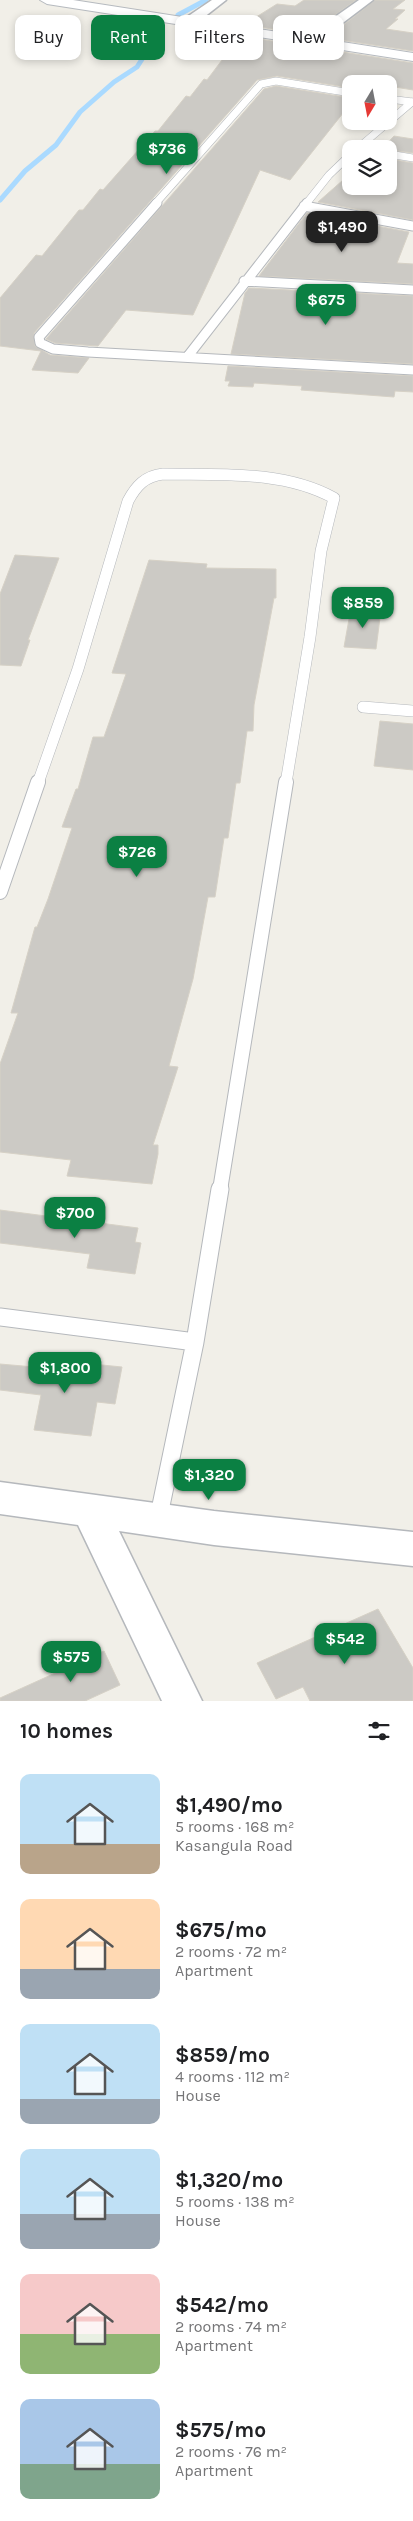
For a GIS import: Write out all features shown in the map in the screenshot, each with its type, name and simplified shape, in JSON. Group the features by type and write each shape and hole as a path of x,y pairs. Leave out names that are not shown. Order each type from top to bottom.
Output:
{"main road":[{"path":"47,0 76,2 175,20"},
{"path":"344,46 413,57"}],"street":[{"path":"199,15 220,0"},
{"path":"344,17 367,0"},
{"path":"0,1498 214,1528 413,1549"},
{"path":"89,1510 182,1701"}],"lane":[{"path":"342,92 276,81 261,84 39,336 40,343 53,349 413,370"},
{"path":"398,100 413,102"},
{"path":"368,140 413,102"},
{"path":"397,155 413,158"},
{"path":"188,356 244,281 329,175 342,163"},
{"path":"304,206 413,226"},
{"path":"244,281 413,290"},
{"path":"0,892 78,669 128,501 135,487 152,474 268,479 305,484 323,490 334,498 321,551 310,636 195,1342 158,1520"},
{"path":"363,707 413,711"},
{"path":"0,1317 195,1342"}],"building":[{"path":"304,0 356,0 335,15 273,15 273,29 263,28 263,15 259,15 277,4 295,6"},
{"path":"375,0 405,0 393,9 405,10 386,29 413,33 413,51 344,41 344,25"},
{"path":"263,40 273,41 273,60 344,60 344,52 413,63 413,90 398,88 398,75 342,75 342,87 277,76 257,80 34,333 35,346 50,355 89,358 78,373 32,370 41,351 0,346 0,298 36,255 42,256 79,210 83,210 100,189 103,190 155,131 158,131 186,96 190,97 204,79 207,80 222,60 263,60"},
{"path":"276,86 342,97 342,114 290,180 260,170 193,315 126,310 98,346 55,343 46,339 264,89"},
{"path":"394,136 413,139 413,153 397,151 397,140 390,140"},
{"path":"397,160 413,163 413,220 318,202 342,181 342,195 397,195"},
{"path":"307,213 409,232 397,263 413,264 413,284 259,276"},
{"path":"249,288 413,296 413,364 231,354 245,293"},
{"path":"228,366 413,376 413,392 395,391 394,397 301,390 302,386 254,383 253,387 228,386 230,381 225,381"},
{"path":"15,555 59,558 28,640 30,640 21,666 0,665 0,594"},
{"path":"149,560 207,564 206,568 276,569 276,598 274,598 254,705 253,731 247,731 240,783 236,783 228,838 224,838 215,897 208,897 193,979 169,1066 178,1067 153,1145 158,1145 158,1154 152,1184 67,1176 71,1160 0,1152 0,1064 18,1013 11,1013 35,927 37,927 48,899 72,828 62,827 76,789 78,789 93,737 104,737 126,674 112,673"},
{"path":"351,608 381,610 376,649 344,647"},
{"path":"380,721 413,724 413,770 374,766"},
{"path":"0,1210 138,1228 135,1242 141,1243 135,1274 87,1268 90,1254 0,1243"},
{"path":"82,1363 122,1367 115,1404 97,1402 91,1436 34,1430 41,1395 0,1390 0,1364 80,1371"},
{"path":"378,1609 413,1668 413,1701 310,1701 303,1687 276,1699 257,1663"},
{"path":"104,1651 120,1685 85,1701 0,1701 0,1698"}],"waterway":[{"path":"178,15 206,0"},
{"path":"0,200 25,171 56,145 80,112 114,82 137,67 142,60"}]}
